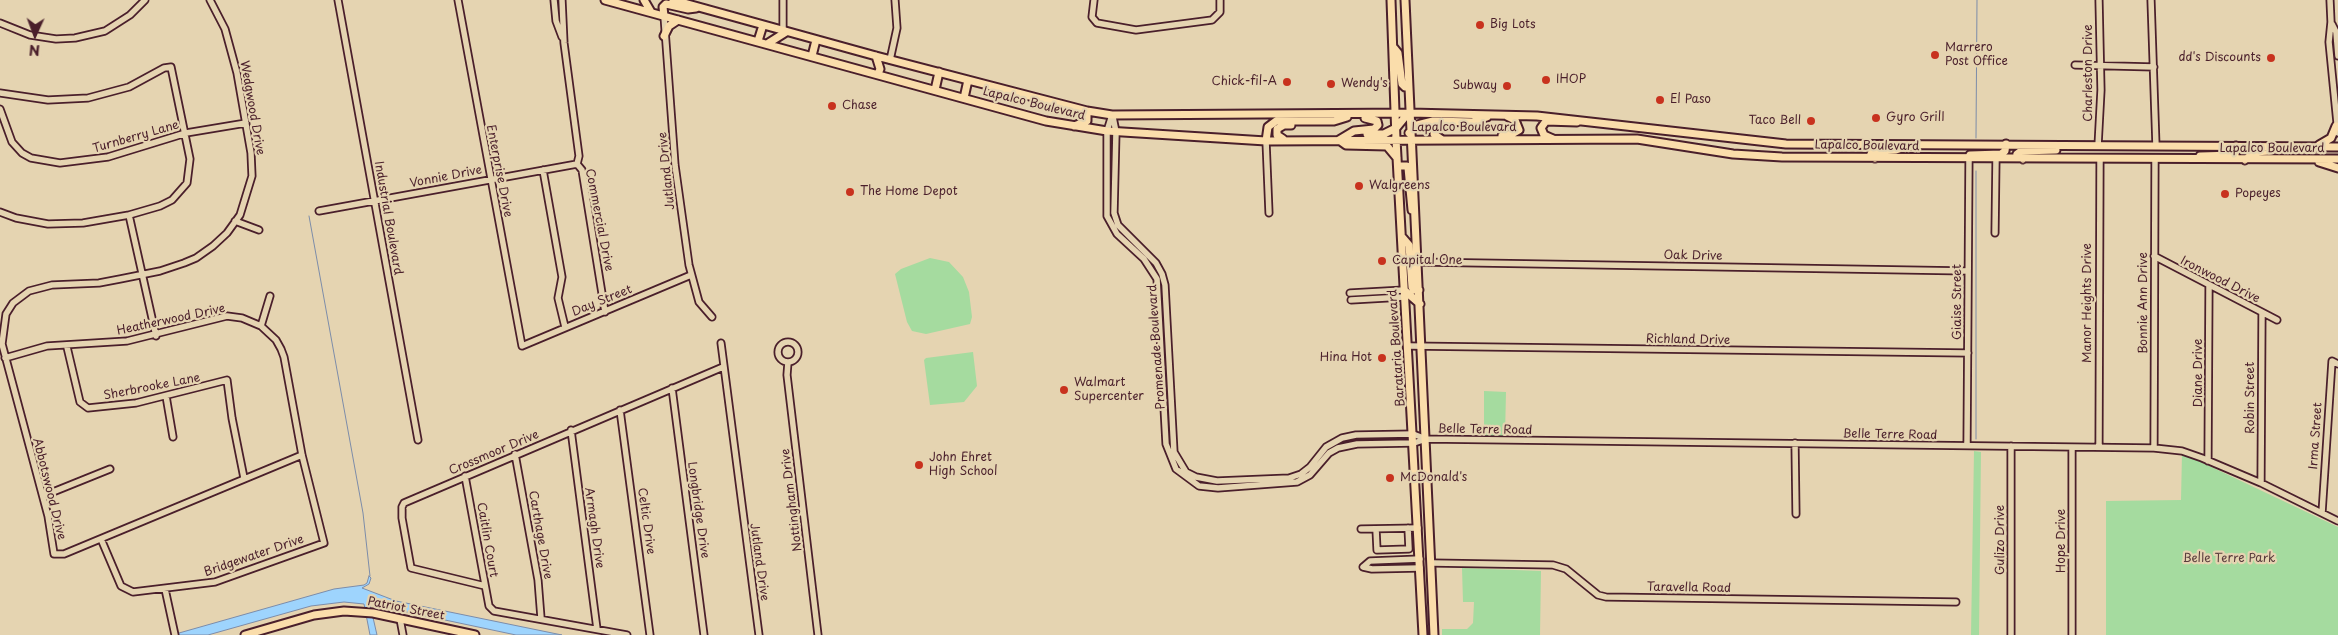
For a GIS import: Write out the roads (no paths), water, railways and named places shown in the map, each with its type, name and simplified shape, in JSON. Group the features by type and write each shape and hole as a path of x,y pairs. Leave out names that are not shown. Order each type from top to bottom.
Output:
{"main road":[{"name":"Lapalco Boulevard","path":"606,0 1072,126 1116,132 1266,140 1636,139 1746,155 1875,158 2338,159"},
{"path":"644,0 651,12"},
{"name":"Lapalco Boulevard","path":"673,0 890,60 1087,111 1112,115 1354,115 1410,112 1494,114 1592,120 1786,144 2338,146"},
{"name":"Barataria Boulevard","path":"1391,0 1396,128 1399,139 1397,148 1403,238 1404,294 1414,434 1423,635"},
{"path":"1400,0 1405,3"},
{"name":"Barataria Boulevard","path":"1405,3 1433,576 1434,635"},
{"path":"664,16 666,4 688,10 698,7"},
{"path":"664,36 669,26 678,20"},
{"path":"758,41 762,25"},
{"path":"767,44 784,31"},
{"path":"812,56 816,40"},
{"path":"1393,48 1398,53 1402,84 1405,87 1409,87"},
{"path":"876,56 880,69 878,74"},
{"path":"935,90 939,72"},
{"path":"964,98 968,80"},
{"path":"1072,126 1087,121 1087,111"},
{"path":"1349,134 1384,134 1396,128 1410,112"},
{"path":"1399,139 1417,126 1425,123 1472,122 1494,114"},
{"path":"1266,140 1268,127 1276,121 1334,121 1354,115 1373,119 1378,125 1374,129 1358,130 1339,140 1346,145 1387,146 1398,163 1407,166 1410,208 1415,217"},
{"path":"1472,139 1519,130 1518,123 1505,115"},
{"path":"1557,140 1544,135 1542,124 1546,122 1568,123 1592,120"},
{"path":"1285,140 1277,135 1278,126 1302,125 1316,121"},
{"path":"1441,139 1436,137 1435,130 1438,126 1451,121"},
{"path":"2308,147 2320,145 2328,141 2337,129"},
{"path":"1875,158 1871,154 1874,150 1896,150 1918,144"},
{"path":"1950,159 1978,154 2002,154 2005,151 2006,144"},
{"path":"2023,159 2018,156 2018,152 2052,151 2066,146"},
{"path":"2193,160 2209,155 2235,154 2236,146"},
{"path":"2245,160 2254,152 2276,151 2287,147"},
{"path":"2314,160 2338,168"},
{"path":"1403,238 1410,245 1412,287 1414,290 1419,290"},
{"path":"1404,294 1420,304"},
{"path":"1419,548 1432,563"},
{"path":"1420,559 1433,576"},
{"name":"Patriot Street","path":"245,635 314,614 344,610 369,612 475,635"}],"street":[{"path":"0,23 30,35 56,39 75,38 105,31 130,15 146,0"},
{"name":"Wedgwood Drive","path":"142,275 160,271 196,258 213,246 240,215 252,176 251,153 237,73 224,29 210,0"},
{"name":"Industrial Boulevard","path":"338,0 418,440"},
{"name":"Enterprise Drive","path":"458,0 522,346"},
{"name":"Commercial Drive","path":"554,0 556,21 564,44"},
{"name":"Commercial Drive","path":"562,0 564,44 579,156 577,164 582,170 605,312"},
{"path":"783,0 784,31"},
{"path":"890,60 897,28 895,0"},
{"path":"1094,0 1092,17 1101,25 1136,30 1212,20 1218,16 1220,0"},
{"name":"Charleston Drive","path":"2098,146 2099,0"},
{"path":"2151,0 2156,146"},
{"path":"2330,0 2331,22 2329,42 2337,129"},
{"name":"Jutland Drive","path":"664,16 675,165 690,275 699,302 712,317"},
{"path":"2331,22 2336,32 2338,56"},
{"path":"2075,66 2154,67"},
{"path":"0,94 48,100 88,98 129,87 169,67 173,69 186,133 190,171 181,191 172,200 160,206 129,215 83,222 48,224 16,218 0,212"},
{"name":"Turnberry Lane","path":"0,109 12,142 22,153 43,161 60,163 108,157 186,133 246,123"},
{"name":"Promenade Boulevard","path":"1112,115 1107,131 1107,216 1117,234 1144,259 1157,279 1166,444 1172,463 1183,477 1194,484 1208,488 1286,484 1297,482 1310,475 1329,453 1338,448 1357,444 1414,444"},
{"name":"Promenade Boulevard","path":"1112,115 1116,132 1114,213 1118,225 1156,262 1162,274 1165,285 1174,452 1186,472 1196,478 1217,481 1289,478 1305,471 1326,447 1342,438 1356,435 1414,434"},
{"path":"1266,140 1269,213"},
{"name":"Giaise Street","path":"1967,445 1969,158"},
{"path":"1995,233 1996,159"},
{"name":"Manor Heights Drive","path":"2099,447 2100,159"},
{"name":"Bonnie Ann Drive","path":"2154,448 2155,159"},
{"name":"Vonnie Drive","path":"319,211 577,164"},
{"path":"543,170 562,277 558,298 564,328"},
{"path":"129,215 156,336"},
{"path":"235,221 259,230"},
{"name":"Ironwood Drive","path":"2154,256 2277,320"},
{"name":"Oak Drive","path":"1418,262 1968,271"},
{"name":"Abbotswood Drive","path":"142,275 98,283 52,285 29,291 13,303 6,314 2,336 5,358 43,496 54,554 64,554 101,540 244,478 302,456"},
{"name":"Day Street","path":"522,346 690,275"},
{"name":"Diane Drive","path":"2208,461 2209,286"},
{"path":"1350,293 1404,294"},
{"path":"1351,300 1404,294"},
{"path":"261,326 270,296"},
{"name":"Robin Street","path":"2260,483 2262,313"},
{"name":"Heatherwood Drive","path":"5,358 47,346 67,347 156,336 227,316 242,318 261,326 276,340 284,357 302,456 324,543"},
{"name":"Jutland Drive","path":"721,343 758,635"},
{"name":"Richland Drive","path":"1409,346 1968,353"},
{"name":"Sherbrooke Lane","path":"67,347 80,402 88,408 115,406 166,396 227,380 232,418 244,478"},
{"name":"Nottingham Drive","path":"788,362 787,375 818,635"},
{"name":"Irma Street","path":"2322,513 2335,362"},
{"name":"Crossmoor Drive","path":"485,586 414,570 409,562 402,518 403,505 407,500 723,367"},
{"name":"Longbridge Drive","path":"672,388 704,635"},
{"path":"166,396 173,437"},
{"name":"Celtic Drive","path":"620,410 650,635"},
{"name":"Armagh Drive","path":"571,430 597,629"},
{"path":"1414,434 1426,439"},
{"path":"1414,444 1426,439"},
{"name":"Belle Terre Road","path":"1426,439 2154,448 2182,451 2208,461 2260,483 2338,522"},
{"path":"1794,444 1796,514"},
{"name":"Gulizo Drive","path":"2011,446 2011,635"},
{"name":"Hope Drive","path":"2072,447 2072,635"},
{"name":"Carthage Drive","path":"515,454 538,580 542,618"},
{"path":"43,496 110,469"},
{"name":"Caitlin Court","path":"465,476 489,606 494,611 542,618"},
{"path":"1376,529 1377,550 1408,549 1408,528"},
{"path":"1361,529 1418,528"},
{"name":"Bridgewater Drive","path":"101,540 121,586 133,592 215,582 324,543"},
{"path":"1420,559 1370,561 1363,566 1372,569 1420,568"},
{"name":"Taravella Road","path":"1432,563 1553,565 1566,569 1598,595 1606,597 1956,602"},
{"path":"165,589 174,633"},
{"path":"542,618 627,635"},
{"path":"400,619 403,635"}],"water":[{"path":"369,576 371,578 369,584 362,588 396,601 562,635 516,635 393,609 369,600 377,635 370,635 364,604 344,602 311,606 208,635 172,635 334,589 364,585 367,583"}],"waterway":[{"path":"1976,138 1977,0"},
{"path":"1976,171 1976,439"},
{"path":"309,216 363,513 370,576"}],"place":[{"name":"Big Lots","path":"1480,25"},
{"name":"Marrero Post Office","path":"1935,55"},
{"name":"dd's Discounts","path":"2271,58"},
{"name":"IHOP","path":"1546,80"},
{"name":"Chick-fil-A","path":"1287,82"},
{"name":"Wendy's","path":"1331,84"},
{"name":"Subway","path":"1507,86"},
{"name":"El Paso","path":"1660,100"},
{"name":"Chase","path":"832,106"},
{"name":"Gyro Grill","path":"1876,118"},
{"name":"Taco Bell","path":"1811,121"},
{"name":"Walgreens","path":"1359,186"},
{"name":"The Home Depot","path":"850,192"},
{"name":"Popeyes","path":"2225,194"},
{"name":"Capital One","path":"1382,261"},
{"name":"Hina Hot","path":"1382,358"},
{"name":"Walmart Supercenter","path":"1064,390"},
{"name":"John Ehret High School","path":"919,465"},
{"name":"McDonald's","path":"1390,478"}],"park label":[{"name":"Belle Terre Park","path":"2229,559"}]}
